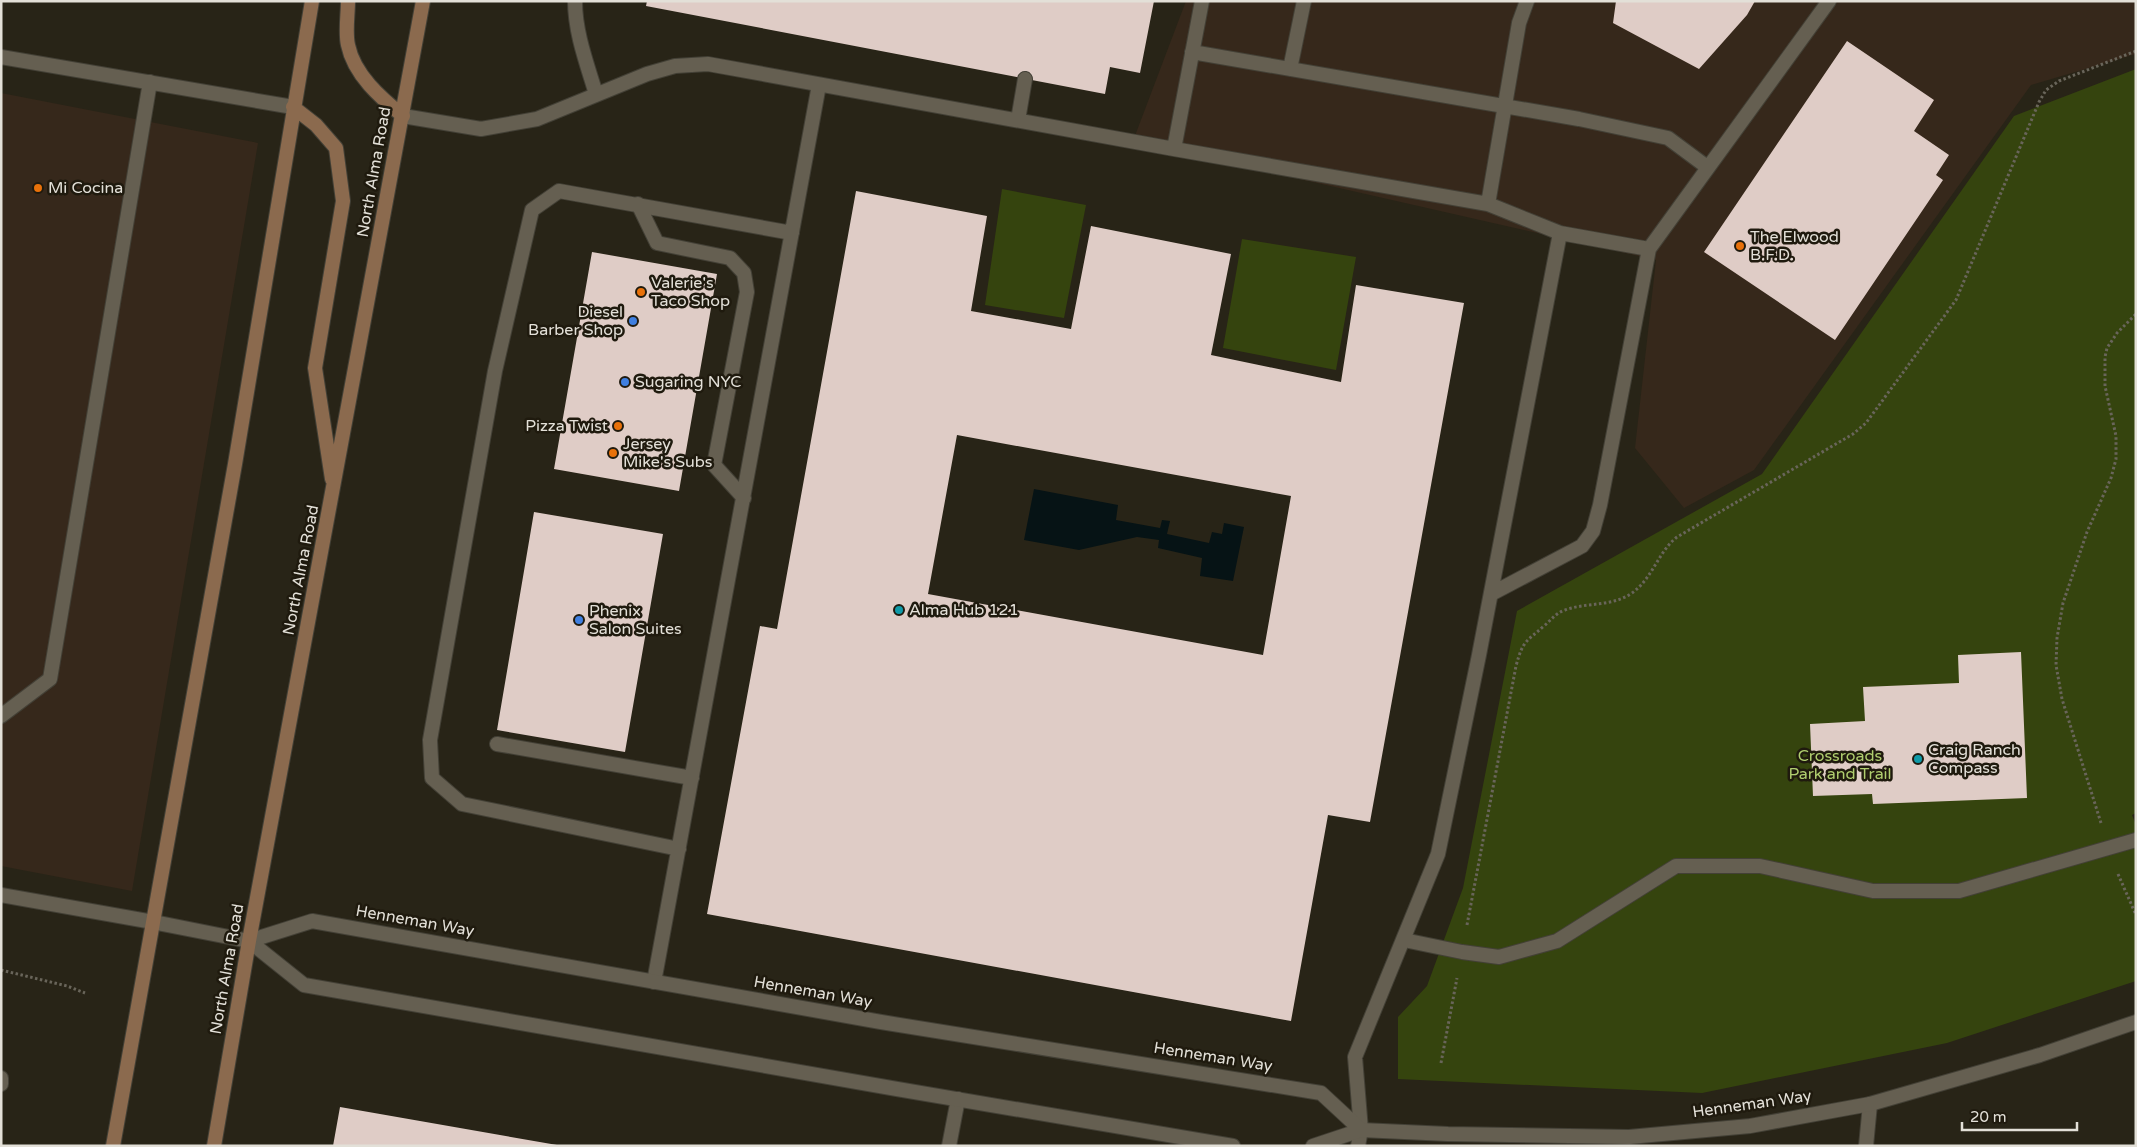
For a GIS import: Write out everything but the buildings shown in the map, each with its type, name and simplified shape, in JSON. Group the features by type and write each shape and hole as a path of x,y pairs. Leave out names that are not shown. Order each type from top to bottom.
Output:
{"main road":[{"path":"113,1146 235,464 312,1"},
{"path":"348,1 348,45 356,66 377,95 402,116"},
{"name":"North Alma Road","path":"214,1146 249,941 423,1"},
{"path":"293,107 316,125 336,148 343,202 315,368 333,490"}],"street":[{"path":"575,1 575,14 581,44 596,94"},
{"path":"1174,149 1202,1"},
{"path":"1290,69 1304,1"},
{"path":"1488,204 1519,23 1527,1"},
{"path":"1491,594 1582,546 1593,531 1600,505 1649,249 1707,166 1829,1"},
{"path":"1192,52 1506,106 1668,138 1707,166"},
{"path":"1,58 293,107"},
{"path":"402,116 481,128 537,119 647,74 675,66 708,64 1488,204 1560,232 1649,249"},
{"path":"1018,120 1025,79"},
{"path":"1,716 50,679 150,82"},
{"path":"654,982 819,85"},
{"path":"679,849 462,804 432,778 430,740 495,371 532,210 559,191 792,233"},
{"path":"638,204 657,243 730,258 744,273 747,292 714,464 744,498"},
{"path":"1358,1146 1361,1130 1356,1057 1438,854 1491,594 1560,232"},
{"path":"497,744 692,778"},
{"path":"1404,940 1462,952 1499,957 1558,941 1676,866 1760,866 1873,891 1959,891 2136,840"},
{"name":"Henneman Way","path":"1,895 249,941 304,984 1233,1146"},
{"name":"Henneman Way","path":"249,941 312,920 881,1022 1321,1093 1361,1130"},
{"name":"Henneman Way","path":"1313,1146 1361,1130 1448,1134 1629,1136 1750,1126 1870,1104 2040,1055 2136,1022"},
{"path":"1,1078 1,1084"},
{"path":"949,1146 958,1099"},
{"path":"1866,1146 1870,1104"}],"path":[{"path":"1441,1063 1516,666 1525,642 1553,616 1564,610 1613,602 1631,594 1643,584 1654,569 1667,544 1677,536 1852,434 1866,423 1956,300 2038,102 2046,90 2059,81 2136,51"},
{"path":"2136,314 2117,333 2107,348 2105,356 2105,386 2116,436 2116,459 2111,478 2087,532 2063,603 2057,638 2056,666 2062,699 2109,849 2136,915"},
{"path":"1,970 67,986 85,993"}],"shaded area":[{"path":"1186,1 2136,1 2136,54 2031,85 1754,470 1684,508 1635,448 1656,260 1133,141"},
{"path":"1,93 258,143 132,891 1,866"},
{"path":"1034,489 1118,505 1116,520 1160,528 1162,520 1170,521 1167,534 1209,543 1212,532 1222,534 1224,523 1244,527 1233,581 1200,576 1202,558 1158,548 1159,540 1137,537 1079,550 1024,540"}],"green space":[{"name":"Crossroads Park and Trail","path":"2136,69 2136,813 2132,815 2136,825 2136,981 1947,1043 1702,1093 1398,1079 1398,1017 1427,986 1463,888 1517,611 1762,474 2014,116"},
{"path":"1002,189 1086,205 1064,318 985,305"},
{"path":"1242,239 1356,257 1336,370 1223,348"}],"place":[{"name":"Mi Cocina","path":"38,188"},
{"name":"The Elwood B.F.D.","path":"1740,246"},
{"name":"Valerie's Taco Shop","path":"641,292"},
{"name":"Diesel Barber Shop","path":"633,321"},
{"name":"Sugaring NYC","path":"625,382"},
{"name":"Pizza Twist","path":"618,426"},
{"name":"Jersey Mike's Subs","path":"613,453"},
{"name":"Alma Hub 121","path":"899,610"},
{"name":"Phenix Salon Suites","path":"579,620"},
{"name":"Craig Ranch Compass","path":"1918,759"}]}
